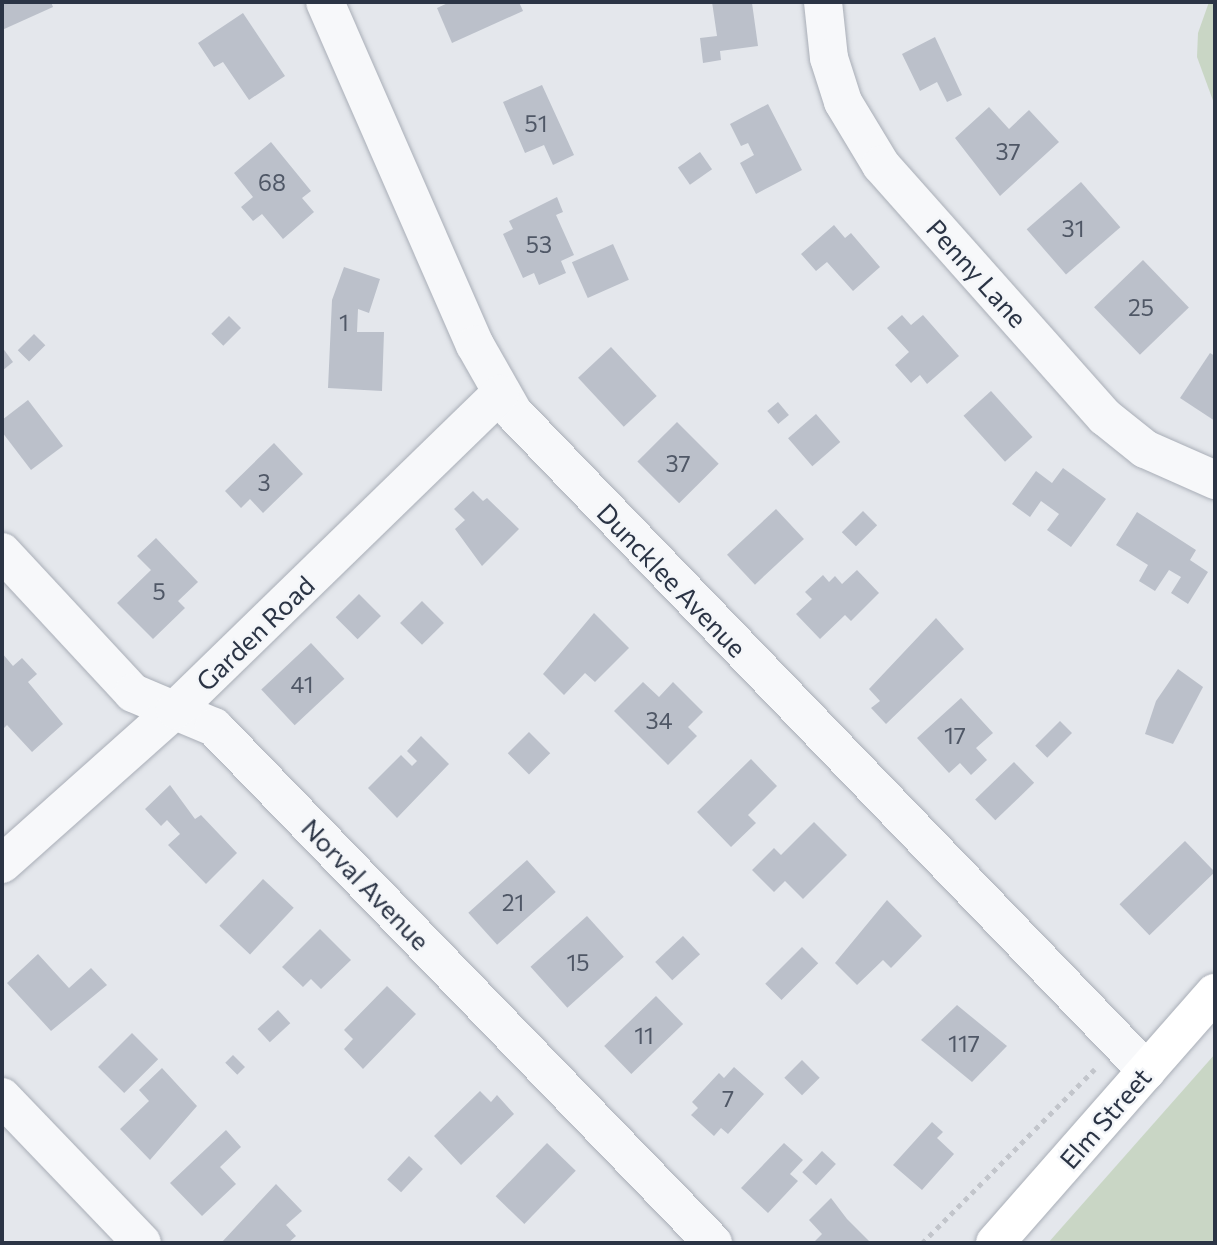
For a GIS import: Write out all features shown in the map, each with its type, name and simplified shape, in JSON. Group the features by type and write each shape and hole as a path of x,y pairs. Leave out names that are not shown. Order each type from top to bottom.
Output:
{"main road":[{"name":"Elm Street","path":"995,1243 1215,993"}],"street":[{"name":"Duncklee Avenue","path":"325,2 500,394 530,432 1147,1072"},
{"name":"Penny Lane","path":"823,2 829,58 843,102 881,165 1105,416 1145,449 1215,480"},
{"name":"Garden Road","path":"2,864 175,710 500,394"},
{"name":"Norval Avenue","path":"2,552 133,693 214,727 713,1243"},
{"path":"2,1097 142,1243"}],"path":[{"path":"922,1243 1099,1065 1090,1055"}],"green space":[{"path":"1209,2 1215,2 1215,106 1197,57 1198,33"},
{"path":"1215,1054 1215,1243 1048,1243"}],"building":[{"path":"2,2 51,2 53,7 2,30"},
{"path":"450,2 519,2 523,11 452,43 437,8"},
{"path":"712,2 752,3 758,46 720,51 721,60 703,63 700,38 717,36"},
{"path":"243,13 285,76 249,100 223,62 214,67 198,43"},
{"path":"935,37 962,95 947,102 937,82 920,91 902,54"},
{"path":"542,85 574,155 553,165 544,145 525,153 503,102"},
{"path":"768,104 802,170 756,194 740,163 754,155 748,143 741,146 730,124"},
{"path":"989,107 1009,129 1029,110 1059,142 1000,196 955,138"},
{"path":"271,142 311,191 302,198 314,212 283,239 262,214 253,221 241,207 253,197 234,173"},
{"path":"700,152 712,169 690,185 678,167"},
{"path":"1081,182 1120,227 1066,275 1027,229"},
{"path":"557,197 563,212 556,215 574,255 561,261 566,273 539,285 534,273 523,278 503,234 513,229 509,221"},
{"path":"834,225 845,238 851,233 880,267 853,291 827,262 816,271 801,254"},
{"path":"613,244 629,280 588,298 572,262"},
{"path":"1143,260 1189,307 1140,355 1094,307"},
{"path":"344,267 380,279 369,313 358,309 357,332 384,332 382,391 328,388 332,300"},
{"path":"902,315 911,325 923,315 959,356 927,384 920,375 911,383 895,365 909,352 887,328"},
{"path":"229,316 241,328 223,346 211,334"},
{"path":"34,334 45,345 29,362 18,350"},
{"path":"2,347 13,362 2,371"},
{"path":"611,347 657,396 624,427 578,378"},
{"path":"1210,353 1215,356 1215,421 1180,398"},
{"path":"991,391 1032,437 1005,462 964,416"},
{"path":"28,400 63,446 31,470 2,432 2,420"},
{"path":"778,402 789,415 778,424 767,411"},
{"path":"816,414 840,442 812,466 788,438"},
{"path":"677,422 719,464 679,503 637,462"},
{"path":"274,443 303,474 263,513 250,499 241,508 225,491"},
{"path":"1063,468 1106,499 1071,547 1047,530 1059,514 1041,501 1030,517 1012,504 1036,471 1052,483"},
{"path":"473,491 483,501 487,498 519,529 482,566 455,529 465,520 454,509"},
{"path":"776,509 804,539 755,585 727,555"},
{"path":"863,511 877,525 856,546 842,532"},
{"path":"1137,512 1196,550 1190,560 1208,572 1188,604 1171,593 1181,577 1169,570 1155,591 1139,581 1148,565 1116,545"},
{"path":"156,538 198,582 178,601 185,608 153,639 117,603 151,570 137,556"},
{"path":"857,570 879,593 851,621 845,615 820,639 796,614 812,599 805,592 823,575 829,582 835,576 842,584"},
{"path":"359,594 381,616 358,639 336,617"},
{"path":"422,601 444,623 422,645 400,623"},
{"path":"594,613 629,648 595,682 585,673 564,695 543,674"},
{"path":"936,618 964,649 886,724 871,708 880,701 869,689"},
{"path":"311,643 344,679 295,725 261,689"},
{"path":"2,653 13,666 22,658 37,674 28,682 63,724 32,752 7,725 2,730"},
{"path":"1178,669 1203,687 1173,744 1145,734 1156,701"},
{"path":"643,682 659,697 673,682 703,712 688,727 697,736 668,765 614,711"},
{"path":"961,698 993,733 976,748 987,760 971,775 960,763 949,773 917,738"},
{"path":"1060,721 1072,733 1047,758 1035,746"},
{"path":"529,732 550,753 529,774 508,753"},
{"path":"421,736 449,764 397,818 368,788 401,755 412,766 417,761 407,751"},
{"path":"751,759 777,786 748,815 756,823 731,847 697,812"},
{"path":"1014,762 1034,783 995,820 975,800"},
{"path":"170,785 195,819 201,815 237,853 206,884 168,845 180,834 167,820 161,826 145,809"},
{"path":"814,822 847,855 803,899 785,881 774,892 752,870 774,848 781,855"},
{"path":"1185,841 1215,872 1149,935 1120,904"},
{"path":"527,860 556,892 497,945 468,913"},
{"path":"263,879 294,908 250,954 219,926"},
{"path":"887,900 922,936 891,968 883,960 857,985 835,963"},
{"path":"587,916 624,957 567,1008 531,967"},
{"path":"320,929 351,960 321,989 311,979 303,987 282,967"},
{"path":"683,936 700,954 672,980 655,962"},
{"path":"802,947 818,963 781,1000 765,984"},
{"path":"38,954 69,988 91,968 107,985 51,1031 7,983"},
{"path":"387,986 416,1014 363,1069 344,1049 353,1039 344,1030"},
{"path":"656,996 683,1024 631,1074 604,1046"},
{"path":"957,1005 1007,1046 972,1082 921,1040"},
{"path":"278,1010 290,1023 270,1042 258,1029"},
{"path":"132,1033 158,1059 124,1093 98,1067"},
{"path":"233,1055 245,1067 237,1075 225,1063"},
{"path":"802,1060 820,1078 802,1095 784,1078"},
{"path":"734,1067 764,1094 728,1134 721,1128 714,1136 691,1115 698,1108 692,1102 719,1073 724,1078"},
{"path":"162,1068 197,1106 150,1160 120,1129 149,1101 139,1090"},
{"path":"480,1091 491,1102 497,1095 514,1114 461,1165 434,1136"},
{"path":"932,1122 943,1132 937,1138 954,1154 922,1190 893,1165"},
{"path":"226,1130 241,1147 220,1167 236,1184 202,1216 170,1183"},
{"path":"547,1143 576,1171 524,1224 496,1196"},
{"path":"784,1143 803,1160 790,1174 798,1181 768,1213 741,1188"},
{"path":"822,1151 836,1164 816,1185 802,1172"},
{"path":"409,1156 423,1169 401,1192 387,1179"},
{"path":"276,1184 302,1211 286,1225 296,1236 288,1243 221,1243"},
{"path":"831,1198 871,1243 815,1241 822,1234 809,1220"}]}
